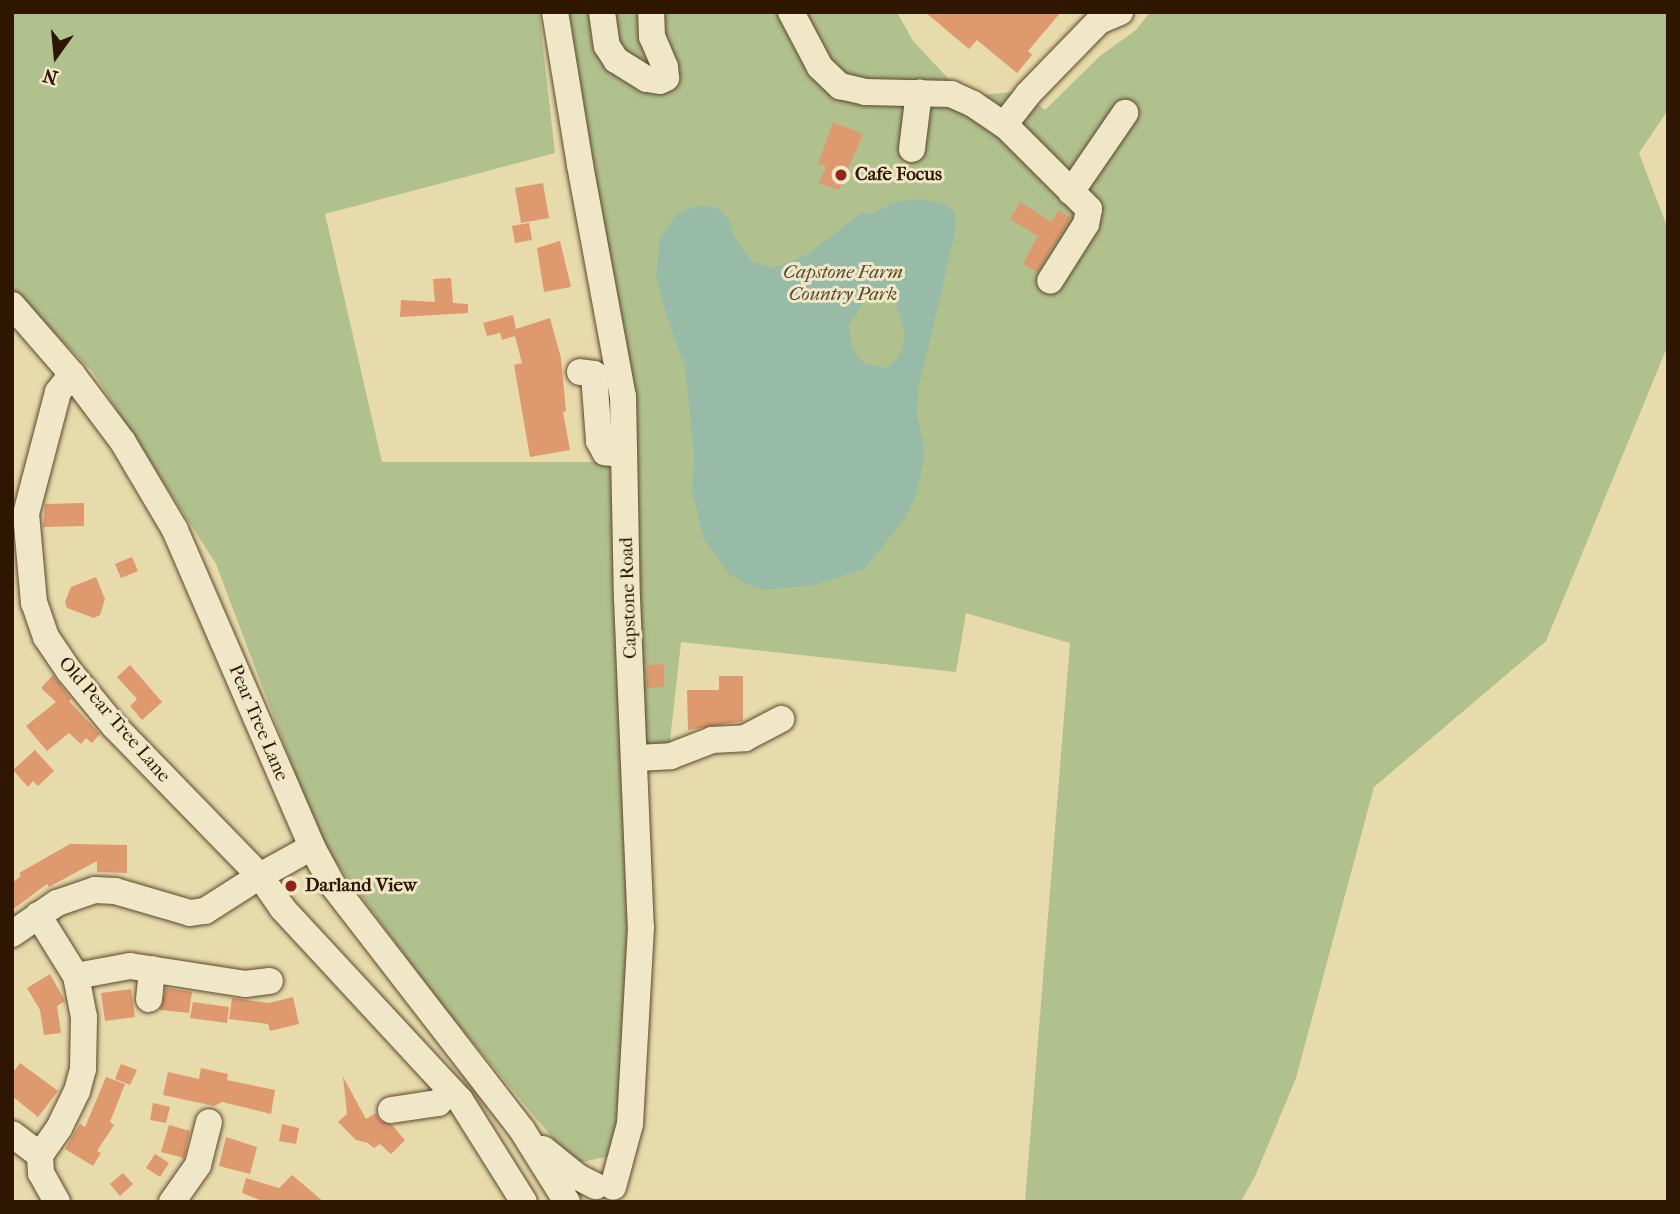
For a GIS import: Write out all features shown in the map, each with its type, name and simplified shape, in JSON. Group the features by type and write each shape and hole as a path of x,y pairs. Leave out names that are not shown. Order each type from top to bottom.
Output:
{"street":[{"name":"Capstone Road","path":"555,12 623,396 627,598 636,758 641,927 630,1124 603,1194"},
{"path":"602,12 607,46 617,60 647,79 660,81 666,78 665,67 652,37 651,12"},
{"path":"791,12 820,67 840,86 865,92 951,94 974,104 1004,125 1089,209 1086,224 1050,281"},
{"path":"1004,125 1028,94 1099,21 1120,12"},
{"path":"912,149 919,92"},
{"path":"1071,192 1125,113"},
{"name":"Pear Tree Lane","path":"12,305 72,374 123,442 175,530 312,847 332,884 522,1130 567,1202"},
{"path":"580,372 594,374 599,441 605,452 625,455"},
{"name":"Old Pear Tree Lane","path":"72,374 58,392 26,514 34,603 46,637 69,671 114,726 260,876 283,909 451,1091 524,1202"},
{"path":"636,758 671,756 712,740 745,738 781,719"},
{"path":"12,934 57,903 95,890 115,891 181,912 205,911 312,847"},
{"path":"38,915 76,976 84,1017 83,1069 69,1111 40,1156 41,1173 57,1202"},
{"path":"76,976 118,966 245,984 270,981"},
{"path":"149,999 152,969"},
{"path":"391,1110 438,1103 451,1091"},
{"path":"172,1202 198,1165 209,1122"},
{"name":"Pear Tree Lane","path":"522,1130 560,1164 603,1194"},
{"path":"12,1134 40,1156"}],"green space":[{"path":"12,12 539,12 555,153 325,214 382,462 610,462 630,881 625,1108 609,1156 574,1164 441,1004 321,842 216,564 92,371 12,290"},
{"name":"Capstone Farm Country Park","path":"569,12 897,12 913,41 959,90 971,96 1023,91 1045,110 1100,56 1136,30 1150,12 1668,12 1668,110 1639,153 1668,229 1668,345 1546,641 1374,787 1296,1078 1257,1172 1241,1202 1025,1202 1070,643 966,613 956,672 681,642 669,749 639,751 598,193"}],"shaded area":[{"path":"919,199 941,203 955,212 955,233 918,391 917,413 925,454 916,495 904,520 864,569 816,585 765,590 744,583 729,574 703,538 692,489 694,455 685,368 665,311 656,275 660,238 676,215 696,206 717,208 729,219 733,234 751,261 773,268 805,256 863,212 871,215 892,203","holes":["867,298 894,300 904,329 903,347 897,359 886,368 862,362 852,347 849,325"]}],"building":[{"path":"925,12 1061,12 1028,51 1032,55 1017,73 977,40 969,49"},
{"path":"833,122 863,134 839,190 819,183 826,166 818,164"},
{"path":"543,183 549,218 521,223 515,188"},
{"path":"1020,202 1051,222 1059,210 1071,218 1037,272 1023,264 1038,236 1010,219"},
{"path":"529,223 532,240 515,243 512,226"},
{"path":"560,241 571,287 544,292 537,248"},
{"path":"451,278 453,303 468,304 468,313 400,317 401,300 435,302 433,279"},
{"path":"513,315 516,329 550,318 561,358 566,411 563,412 570,450 530,457 514,365 522,363 515,336 502,340 500,333 487,336 483,323"},
{"path":"84,503 84,526 43,527 45,504"},
{"path":"132,557 138,571 121,578 115,564"},
{"path":"96,577 105,599 100,615 94,618 67,608 65,602 71,587"},
{"path":"664,664 664,687 647,688 647,665"},
{"path":"130,665 162,702 142,720 130,706 137,699 117,677"},
{"path":"53,675 71,699 69,701 100,734 92,743 86,738 81,744 69,733 47,751 26,726 56,702 41,688"},
{"path":"719,676 743,676 743,721 688,730 687,690 719,690"},
{"path":"35,750 54,771 38,786 33,781 28,787 13,770"},
{"path":"70,844 127,845 127,873 97,872 97,861 49,887 47,884 12,910 12,883 21,876 19,873"},
{"path":"50,974 65,1001 57,1006 61,1033 44,1035 40,1010 27,988"},
{"path":"166,988 192,992 189,1013 160,1010"},
{"path":"131,989 135,1017 105,1021 101,993"},
{"path":"293,997 299,1024 270,1031 268,1024 229,1019 232,998 269,1003"},
{"path":"193,1002 229,1007 227,1023 190,1018"},
{"path":"20,1063 58,1091 38,1117 12,1096 12,1074"},
{"path":"121,1064 137,1070 130,1085 115,1079"},
{"path":"201,1068 228,1074 227,1080 275,1090 271,1114 222,1102 214,1106 163,1095 168,1072 199,1079"},
{"path":"106,1077 125,1084 110,1122 114,1125 97,1151 101,1153 93,1166 65,1149 80,1124 85,1127"},
{"path":"343,1077 366,1119 376,1113 379,1120 392,1125 405,1140 391,1154 380,1144 374,1148 368,1143 356,1140 338,1122 347,1114"},
{"path":"153,1103 170,1107 166,1123 150,1120"},
{"path":"282,1124 299,1128 296,1144 279,1141"},
{"path":"169,1125 190,1131 184,1158 161,1152"},
{"path":"226,1137 257,1147 250,1174 219,1166"},
{"path":"155,1154 169,1163 160,1177 146,1168"},
{"path":"123,1173 133,1184 120,1196 110,1184"},
{"path":"292,1175 324,1202 265,1202 242,1193 246,1178 279,1188"}],"place":[{"name":"Cafe Focus","path":"841,175"},
{"name":"Darland View","path":"291,886"}]}
